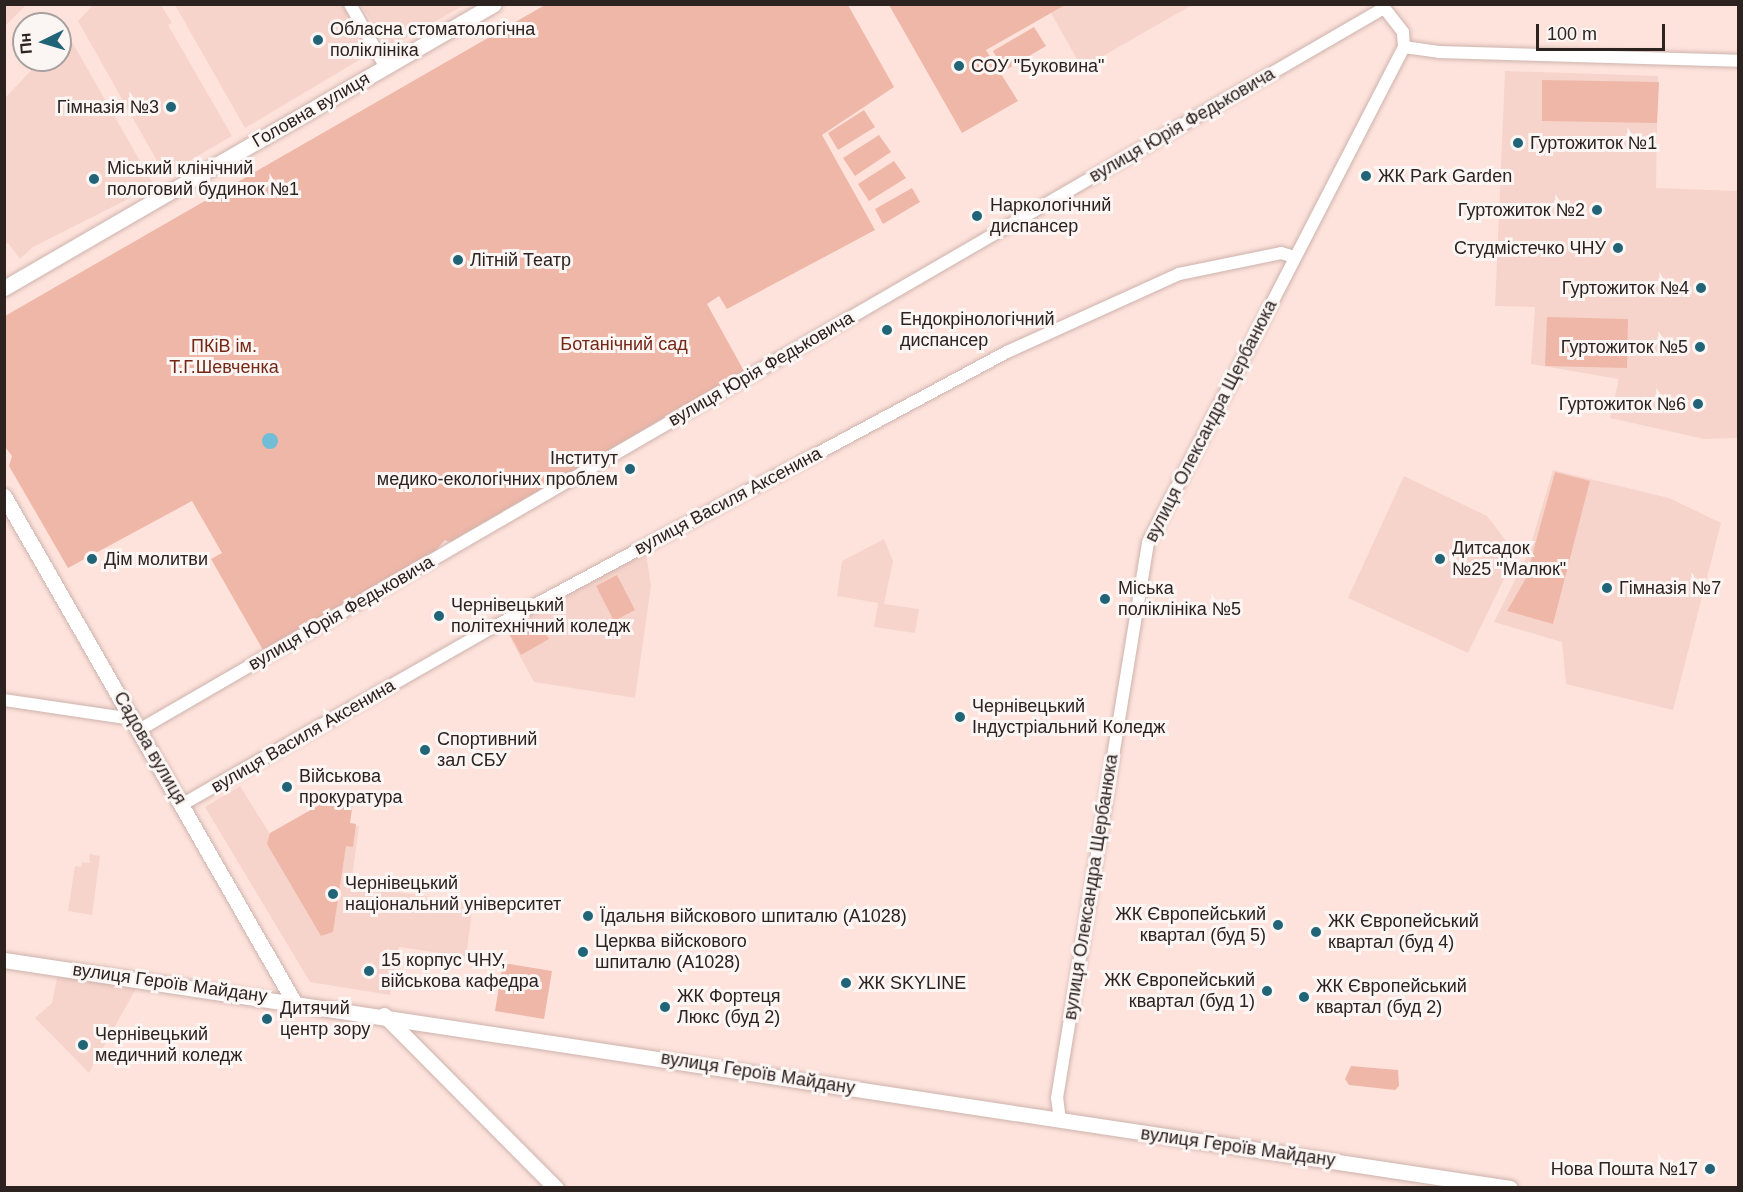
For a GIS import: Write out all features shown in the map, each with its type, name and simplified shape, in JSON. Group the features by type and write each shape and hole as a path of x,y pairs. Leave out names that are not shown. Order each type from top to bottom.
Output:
{"main road":[{"name":"Головна вулиця","path":"4,288 494,4"},
{"name":"Садова вулиця","path":"4,496 183,804 294,1002"},
{"name":"вулиця Героїв Майдану","path":"4,960 384,1015 1060,1121 1510,1188"},
{"path":"384,1015 556,1188"}],"street":[{"path":"350,4 385,66"},
{"path":"1383,6 1403,32 1404,47 1439,52 1738,61"},
{"name":"вулиця Юрія Федьковича","path":"136,724 1383,6"},
{"name":"вулиця Олександра Щербанюка","path":"1060,1121 1057,1098 1148,543 1404,47"},
{"name":"вулиця Василя Аксенина","path":"183,804 492,627 1007,352 1179,274 1281,253 1294,257"},
{"path":"4,700 136,724"}],"shaded area":[{"path":"4,5 26,5 19,12 12,12 12,19 5,26"},
{"name":"Гімназія №3","path":"93,5 161,5 172,23 168,25 232,136 165,175 78,21"},
{"path":"175,5 343,5 371,53 245,128"},
{"path":"361,5 464,5 389,48"},
{"path":"1065,5 1192,5 1082,68 1051,13"},
{"path":"72,42 152,182 146,190 33,247 20,259 8,243 5,244 5,98 30,72 72,72"},
{"name":"Студмістечко ЧНУ","path":"1505,71 1658,76 1656,188 1738,191 1738,438 1704,439 1610,418 1619,379 1531,364 1535,307 1495,306"},
{"name":"Гімназія №7","path":"1553,470 1669,498 1721,523 1673,710 1566,684 1562,642 1494,622 1528,554"},
{"name":"Дитсадок №25 \"Малюк\"","path":"1404,476 1487,516 1516,554 1468,653 1348,598"},
{"path":"884,539 893,561 884,604 919,609 915,633 874,627 878,603 837,596 842,561"},
{"path":"645,546 651,586 635,698 534,682 502,623"},
{"name":"Чернівецький національний університет","path":"240,786 270,834 359,826 351,885 473,903 466,957 399,947 390,995 310,982 205,807"},
{"path":"89,854 100,856 92,915 68,911 75,866 81,867 82,862 90,863"},
{"name":"Чернівецький медичний коледж","path":"58,973 138,985 89,1073 35,1018 52,1003"}],"green space":[{"name":"ПКіВ ім. Т.Г.Шевченка","path":"545,5 848,5 894,87 822,135 875,230 727,309 719,296 707,304 744,371 450,542 445,540 436,550 263,650 211,559 222,553 192,501 68,568 9,466 12,456 5,447 5,316"},
{"name":"СОУ \"Буковина\"","path":"889,5 1065,5 986,50 1018,101 962,133"},
{"path":"1034,27 1046,46 1004,71 993,51"},
{"path":"1542,80 1659,82 1657,123 1542,121"},
{"path":"864,110 875,127 838,150 828,133"},
{"path":"879,135 891,152 855,176 843,158"},
{"path":"894,161 906,178 869,201 858,184"},
{"path":"912,188 920,202 883,224 875,209"},
{"path":"1547,317 1628,319 1627,368 1545,366"},
{"path":"1555,472 1590,481 1553,624 1507,611 1526,578"},
{"path":"617,575 635,610 614,621 596,586"},
{"path":"538,619 549,639 521,655 510,635"},
{"path":"346,790 354,795 350,823 356,824 353,847 346,846 333,932 321,936 267,844 270,833"},
{"path":"503,963 552,971 544,1019 495,1011"},
{"path":"1351,1066 1398,1070 1399,1086 1395,1090 1349,1085 1345,1079"}],"water":[{"path":"270,433 278,441 270,449 262,441"}],"place":[{"name":"Обласна стоматологічна поліклініка","path":"318,40"},
{"name":"СОУ \"Буковина\"","path":"959,66"},
{"name":"Гімназія №3","path":"171,107"},
{"name":"Гуртожиток №1","path":"1518,143"},
{"name":"ЖК Park Garden","path":"1366,176"},
{"name":"Міський клінічний пологовий будинок №1","path":"94,179"},
{"name":"Гуртожиток №2","path":"1597,210"},
{"name":"Наркологічний диспансер","path":"977,216"},
{"name":"Студмістечко ЧНУ","path":"1618,248"},
{"name":"Літній Театр","path":"458,260"},
{"name":"Гуртожиток №4","path":"1701,288"},
{"name":"Ендокрінологічний диспансер","path":"887,330"},
{"name":"Гуртожиток №5","path":"1700,347"},
{"name":"Гуртожиток №6","path":"1698,404"},
{"name":"Інститут медико-екологічних проблем","path":"630,469"},
{"name":"Дім молитви","path":"92,559"},
{"name":"Дитсадок №25 \"Малюк\"","path":"1440,559"},
{"name":"Гімназія №7","path":"1607,588"},
{"name":"Міська поліклініка №5","path":"1105,599"},
{"name":"Чернівецький політехнічний коледж","path":"439,616"},
{"name":"Чернівецький Індустріальний Коледж","path":"960,717"},
{"name":"Спортивний зал СБУ","path":"425,750"},
{"name":"Військова прокуратура","path":"287,787"},
{"name":"Чернівецький національний університет","path":"333,894"},
{"name":"Їдальня війскового шпиталю (А1028)","path":"588,916"},
{"name":"ЖК Європейський квартал (буд 5)","path":"1278,925"},
{"name":"ЖК Європейський квартал (буд 4)","path":"1316,932"},
{"name":"Церква війскового шпиталю (А1028)","path":"583,952"},
{"name":"15 корпус ЧНУ, військова кафедра","path":"369,971"},
{"name":"ЖК SKYLINE","path":"846,983"},
{"name":"ЖК Європейський квартал (буд 1)","path":"1267,991"},
{"name":"ЖК Європейський квартал (буд 2)","path":"1304,997"},
{"name":"ЖК Фортеця Люкс (буд 2)","path":"665,1007"},
{"name":"Дитячий центр зору","path":"267,1019"},
{"name":"Чернівецький медичний коледж","path":"83,1045"},
{"name":"Нова Пошта №17","path":"1710,1169"}],"park label":[{"name":"Ботанічний сад","path":"624,344"}]}
